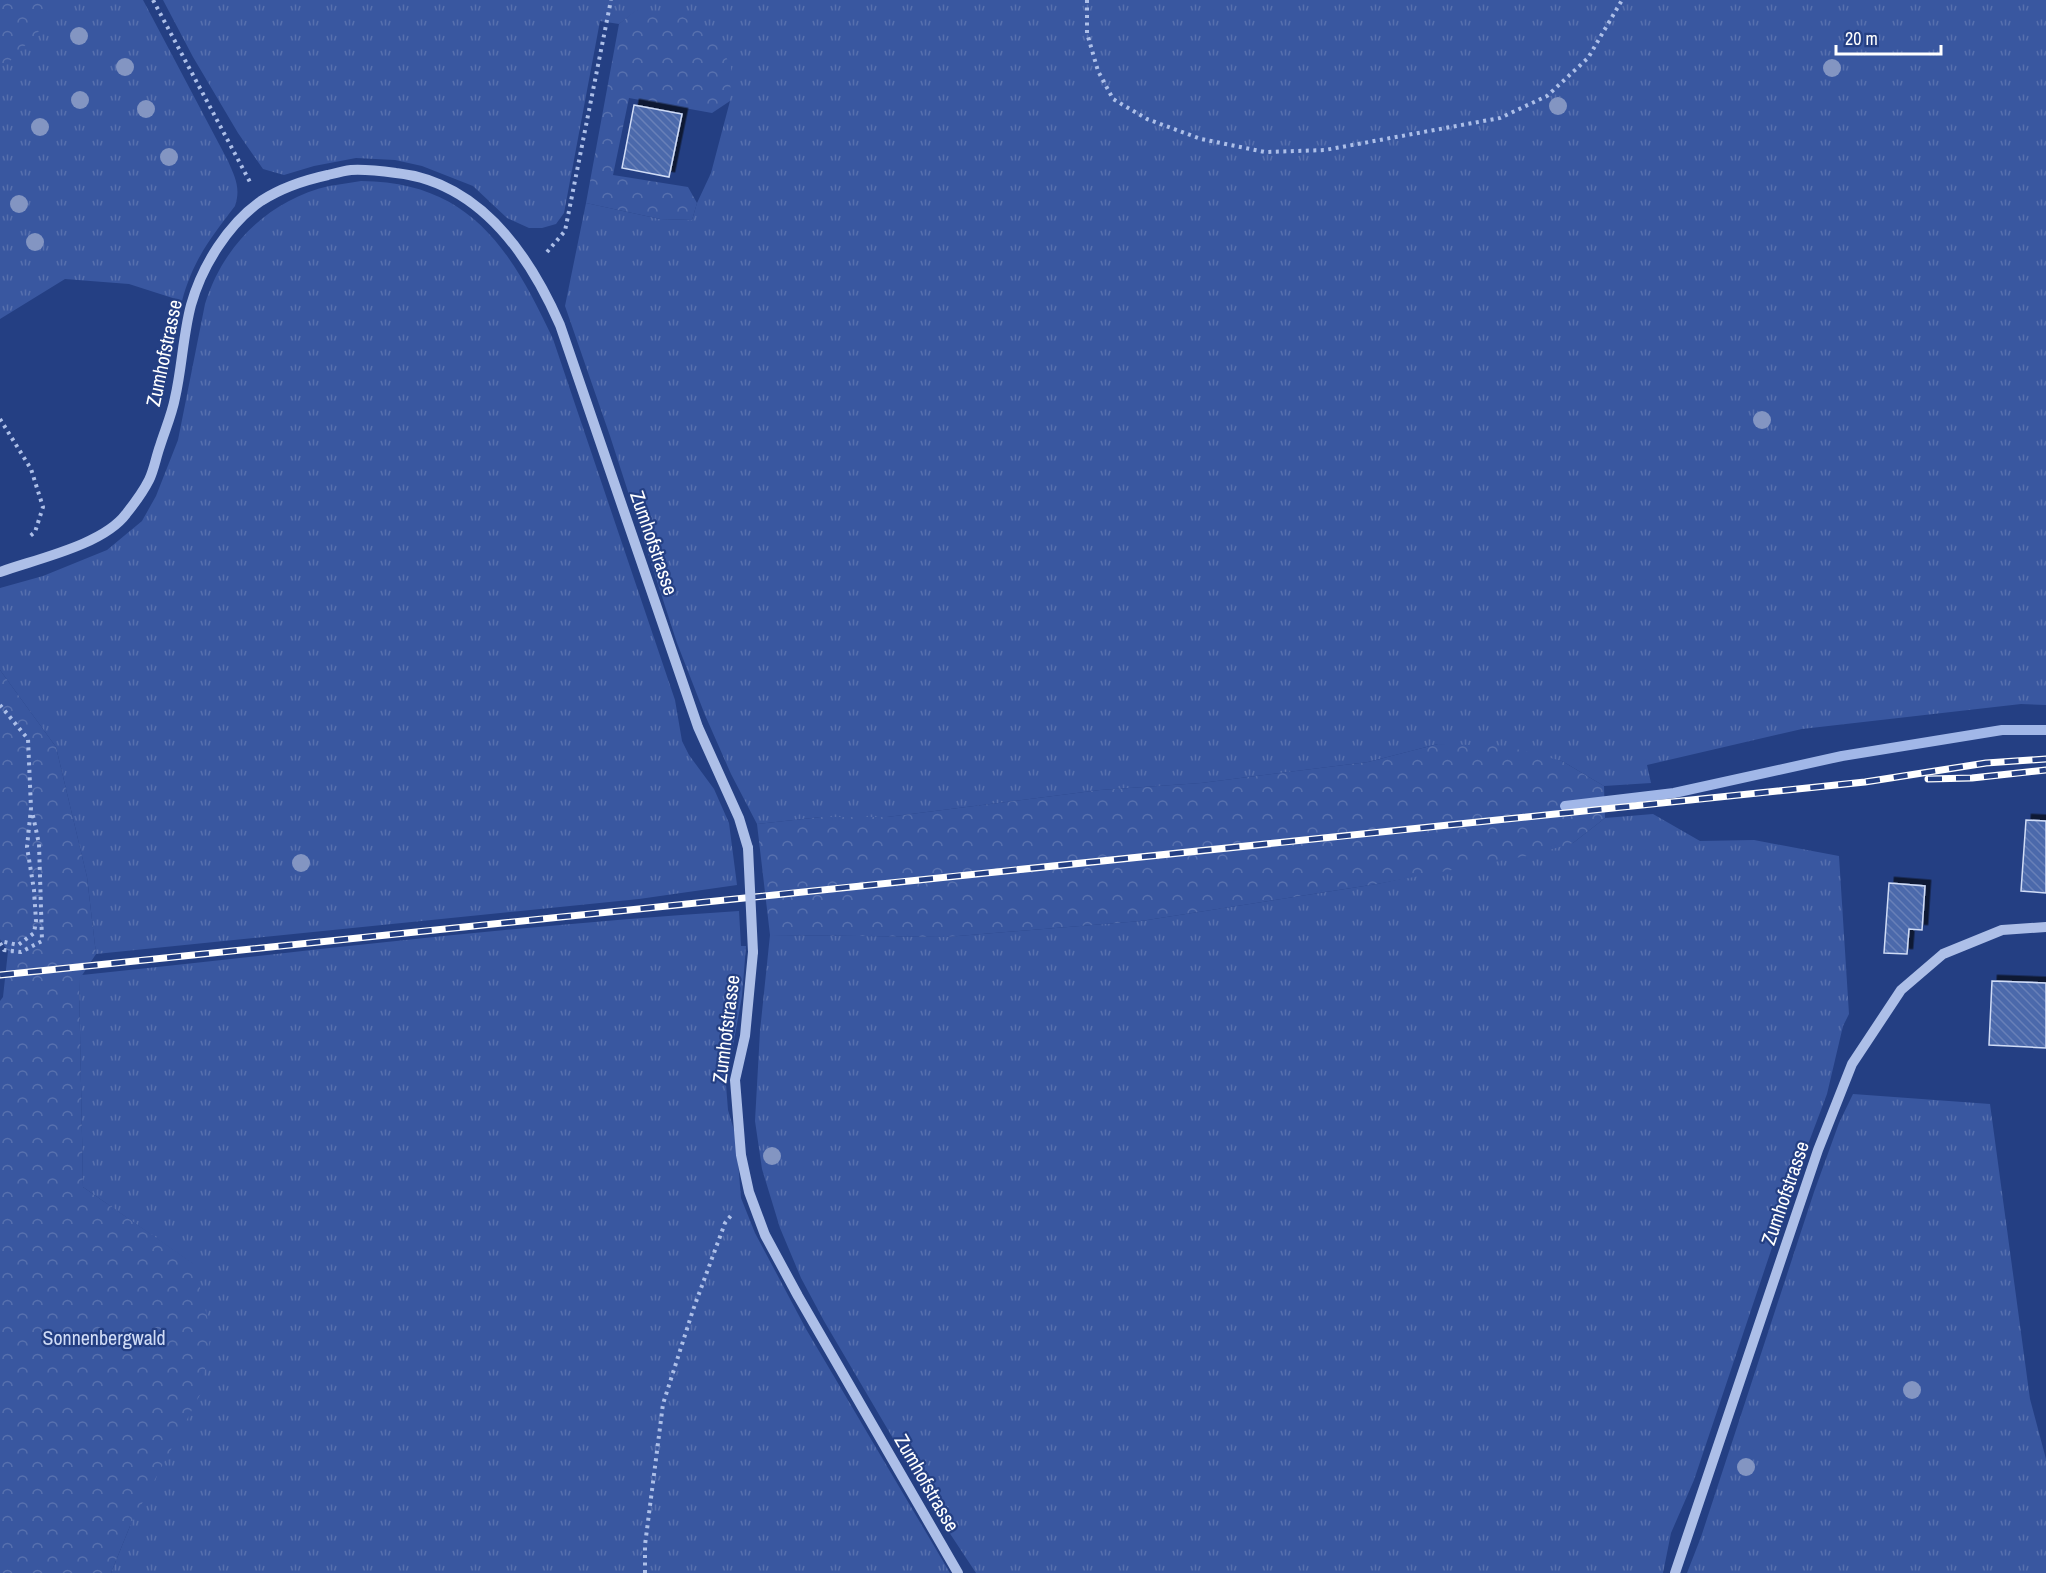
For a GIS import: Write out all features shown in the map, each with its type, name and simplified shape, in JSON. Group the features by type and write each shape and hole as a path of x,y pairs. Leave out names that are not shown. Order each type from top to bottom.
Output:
{"street":[{"name":"Zumhofstrasse","path":"0,572 92,542 124,517 143,490 149,481 175,400 191,304 205,269 222,241 261,201 281,190 313,178 350,170 403,173 456,192 501,227 545,289 560,325 698,727 739,818 748,848 753,952 745,1036 735,1080 741,1155 749,1192 765,1235 798,1296 958,1573"},
{"name":"Zumhofstrasse","path":"1675,1573 1818,1150 1852,1064 1901,990 1943,954 2002,930 2046,927"}],"path":[{"path":"153,0 261,201"},
{"path":"533,270 565,231 611,0"},
{"path":"1087,0 1087,33 1098,71 1113,99 1147,119 1201,139 1265,152 1325,150 1500,118 1547,96 1588,58 1622,0"},
{"path":"0,419 31,469 43,507 35,532 9,545 16,566"},
{"path":"0,705 28,740 31,808 27,847 36,921 34,933 18,945 0,942"},
{"path":"0,942 4,950 21,952 42,940 39,844 31,808"},
{"path":"645,1573 645,1545 663,1404 693,1310 725,1223 749,1192"}],"green space":[{"path":"0,0 143,0 228,161 237,188 235,206 197,262 182,301 129,284 65,279 0,319"},
{"path":"0,0 52,0 40,30 9,62 0,66"},
{"path":"163,0 2046,0 2046,705 2021,704 1802,729 1647,765 1651,783 1604,786 1562,761 1438,744 1368,762 1201,783 1100,790 887,817 821,817 757,824 731,774 677,643 565,306 586,203 660,219 692,220 711,173 730,101 637,10 619,24 600,21 564,213 556,224 542,228 529,228 507,218 473,186 422,166 395,160 356,158 314,166 284,175 263,169 238,133 193,57"},
{"path":"636,10 673,12 695,23 722,49 731,67 730,101 712,113 629,98 613,175 688,187 697,203 692,220 660,219 586,203 619,24"},
{"path":"361,181 399,184 432,194 459,208 482,227 503,250 521,277 553,339 675,700 682,741 689,755 714,789 729,823 737,885 639,899 96,954 87,877 56,747 0,670 0,588 43,576 107,550 142,521 156,496 178,440 205,304 213,283 236,244 268,214 287,202 329,186"},
{"name":"Sonnenbergwald","path":"0,670 56,747 87,877 96,954 79,980 83,1187 194,1264 211,1332 201,1393 130,1526 111,1573 0,1573 0,1001 3,997 8,951 0,939"},
{"path":"1438,744 1505,746 1562,761 1604,786 1605,818 1573,843 1532,855 1377,884 1141,921 946,937 770,935 757,824 821,817 887,817 1100,790 1201,783 1368,762"},
{"path":"1653,814 1700,841 1754,840 1839,856 1849,1014 1843,1026 1827,1094 1795,1179 1694,1480 1671,1533 1663,1573 976,1573 941,1520 824,1321 801,1278 780,1228 762,1169 755,1121 760,1031 770,935 946,937 1141,921 1377,884 1573,843 1605,818"},
{"path":"739,911 741,946 746,946 742,996 726,1085 728,1110 736,1137 741,1198 755,1233 806,1329 950,1573 111,1573 130,1526 193,1264 83,1187 79,979 82,975 492,931"},
{"path":"1853,1094 1990,1104 2030,1399 2046,1459 2046,1573 1687,1573 1701,1537 1814,1192 1839,1123"}],"building":[{"path":"634,105 682,114 669,177 622,168"},
{"path":"2026,820 2046,821 2046,893 2021,891"},
{"path":"1889,883 1925,886 1922,930 1909,929 1907,954 1884,953"},
{"path":"1992,981 2046,983 2046,1048 1989,1045"}],"waterway":[{"path":"1565,806 1674,793 1842,756 2002,730 2046,730"}],"railway":[{"path":"0,975 1865,782 1986,763 2046,759"},
{"path":"1928,779 1972,778 2046,770"}]}
